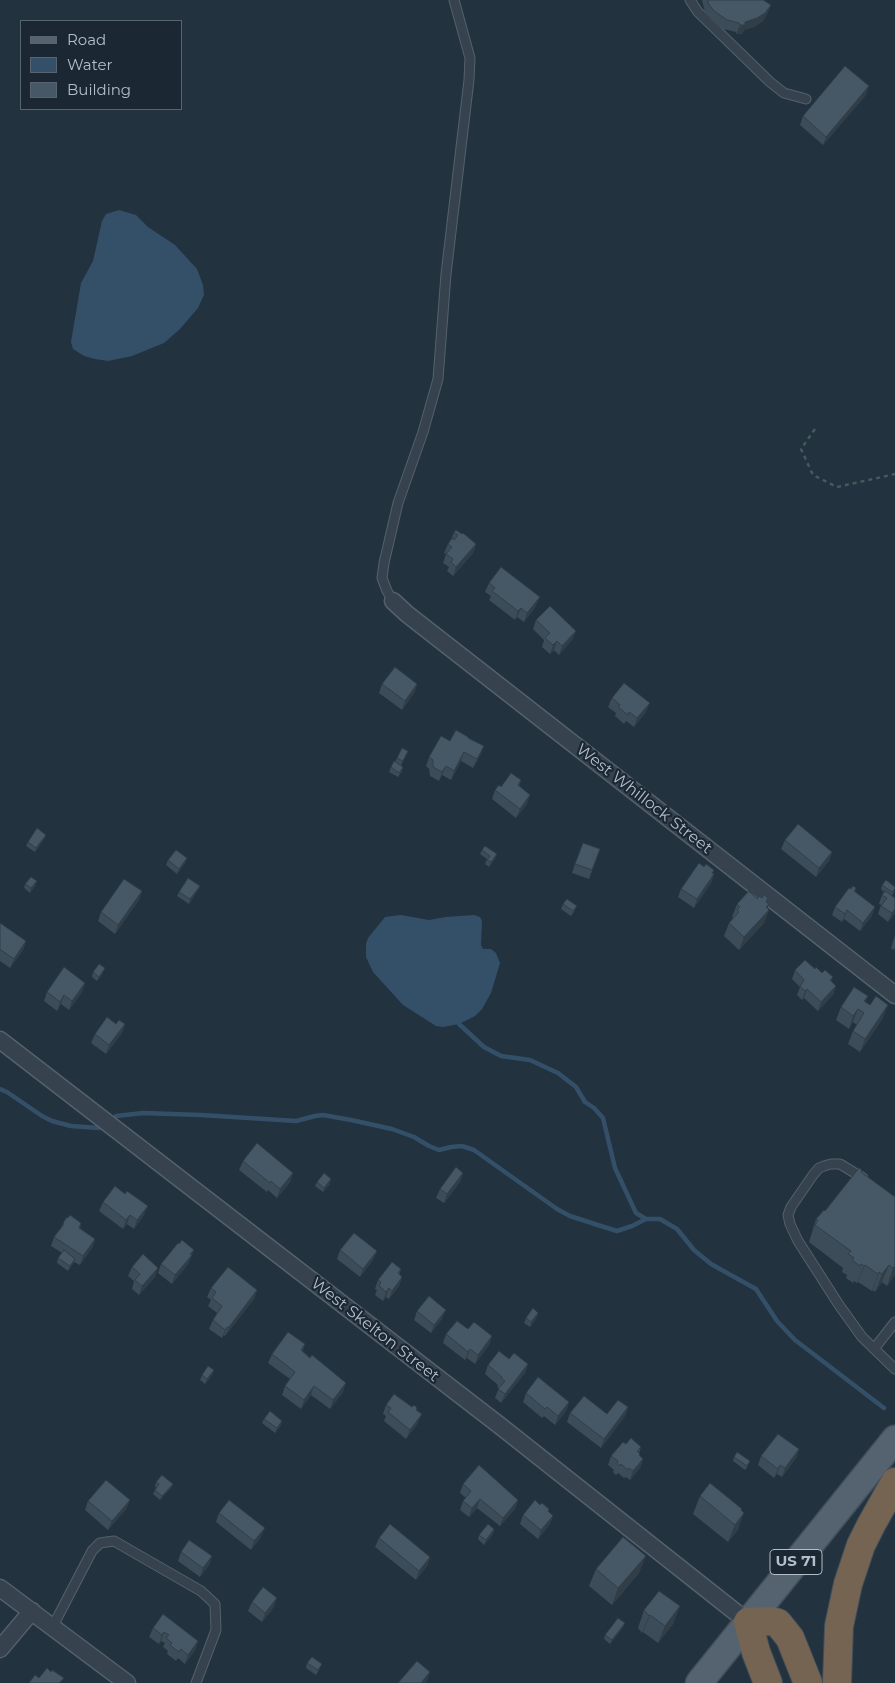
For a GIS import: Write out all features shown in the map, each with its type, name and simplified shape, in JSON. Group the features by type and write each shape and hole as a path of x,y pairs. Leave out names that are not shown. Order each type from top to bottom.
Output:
{"highway":[{"path":"837,1683 839,1626 848,1584 870,1525 895,1482"},
{"path":"768,1683 756,1652 748,1622 771,1621 778,1623 790,1638 808,1683"}],"main road":[{"name":"US 71","path":"748,1622 895,1439"},
{"path":"699,1683 748,1622"}],"street":[{"name":"West Whillock Street","path":"394,601 407,614 895,995"},
{"name":"West Skelton Street","path":"0,1040 499,1425 748,1622"},
{"path":"0,1588 127,1683"},
{"path":"0,1649 32,1611"}],"lane":[{"path":"394,601 387,591 382,578 384,563 398,502 423,432 438,379 446,274 469,80 470,58 454,0"},
{"path":"690,0 698,12 770,82 784,93 806,100"},
{"path":"869,1182 840,1164 831,1164 818,1168 791,1207 788,1215 798,1241 839,1305 862,1337 895,1369"},
{"path":"874,1349 895,1322"},
{"path":"53,1626 92,1551 100,1543 114,1541 201,1591 215,1604 216,1630 196,1683"}],"path":[{"path":"815,429 801,450 813,475 837,487 895,474"}],"water":[{"path":"119,210 136,215 148,227 175,245 197,269 203,285 204,295 198,308 180,329 164,343 132,356 108,361 84,356 73,349 71,342 81,283 93,261 102,221 106,214"},
{"path":"401,915 429,920 474,915 480,917 482,921 481,945 483,949 491,949 496,953 500,963 491,993 482,1009 475,1016 459,1024 443,1027 436,1026 403,1005 373,972 366,957 368,938 385,917"}],"building":[{"path":"708,0 763,0 771,5 765,13 745,22 745,25 740,25 739,23 727,20 714,11"},
{"path":"845,66 869,86 826,137 803,116"},
{"path":"456,530 463,533 476,544 456,567 451,562 453,559 446,554 452,547 448,544 452,538 454,540 458,535 454,532"},
{"path":"501,567 540,597 527,613 521,608 518,611 492,591 495,588 489,583"},
{"path":"550,606 576,631 562,646 557,641 553,645 545,638 550,633 536,620"},
{"path":"395,667 417,684 405,701 382,684"},
{"path":"624,683 650,703 637,718 629,712 628,715 618,707 620,705 612,698"},
{"path":"456,730 484,746 477,759 464,752 454,771 446,766 442,772 433,767 433,760 429,757 441,736 450,741"},
{"path":"402,748 408,751 403,761 397,758"},
{"path":"394,761 403,767 399,773 391,767"},
{"path":"511,773 521,780 518,785 530,795 520,809 495,790 499,785 501,787"},
{"path":"798,824 832,852 819,868 785,840"},
{"path":"37,828 46,835 36,848 28,842"},
{"path":"583,843 600,849 592,870 575,864"},
{"path":"485,846 497,854 491,862 487,860 490,856 482,850"},
{"path":"176,850 187,858 179,869 168,860"},
{"path":"699,863 704,867 706,864 714,870 712,873 714,874 697,899 681,889"},
{"path":"31,877 37,881 31,888 25,884"},
{"path":"188,878 200,886 190,899 179,892"},
{"path":"124,879 142,891 118,925 101,912"},
{"path":"886,880 895,887 892,892 882,885"},
{"path":"853,886 856,888 854,891 875,907 863,923 847,910 845,914 835,907 849,888 851,889"},
{"path":"749,891 757,899 759,896 762,898 764,895 768,898 766,902 769,904 766,907 769,910 744,937 729,923 739,912 737,910 740,907 737,904"},
{"path":"885,891 895,898 895,909 892,913 881,906 887,898 882,895"},
{"path":"567,899 577,906 573,911 563,904"},
{"path":"0,923 26,941 14,959 0,951"},
{"path":"805,960 815,969 816,967 822,973 825,970 833,977 830,980 836,986 821,1002 807,989 805,991 800,986 804,980 795,970"},
{"path":"99,964 105,968 99,977 93,972"},
{"path":"64,967 85,983 72,1001 64,995 60,1002 47,992"},
{"path":"854,987 868,996 864,1001 870,1005 876,996 888,1005 865,1039 853,1031 864,1013 858,1009 853,1016 841,1007"},
{"path":"107,1017 116,1024 119,1020 125,1024 109,1045 95,1034"},
{"path":"257,1143 293,1173 280,1189 243,1161"},
{"path":"456,1167 463,1173 447,1194 440,1189"},
{"path":"859,1168 862,1170 861,1172 895,1197 895,1266 893,1268 889,1265 882,1274 879,1272 878,1274 865,1265 861,1264 860,1266 848,1254 851,1251 815,1225 818,1220 816,1219 825,1211"},
{"path":"324,1173 331,1179 324,1188 317,1182"},
{"path":"115,1186 125,1194 127,1191 148,1206 137,1220 130,1215 126,1220 103,1202"},
{"path":"70,1215 81,1223 79,1228 95,1239 83,1256 54,1237"},
{"path":"354,1233 377,1251 363,1269 340,1250"},
{"path":"182,1240 194,1250 175,1275 161,1264"},
{"path":"64,1250 75,1259 70,1266 58,1258"},
{"path":"143,1254 158,1268 142,1286 135,1280 140,1274 132,1267"},
{"path":"392,1262 401,1269 398,1273 402,1277 392,1291 389,1288 386,1292 379,1286 381,1282 378,1280"},
{"path":"228,1267 257,1290 225,1330 213,1320 222,1306 212,1298 216,1292 211,1288"},
{"path":"429,1296 446,1310 434,1325 417,1311"},
{"path":"533,1308 538,1313 531,1322 526,1318"},
{"path":"457,1321 468,1329 474,1322 492,1336 478,1355 470,1349 468,1352 446,1334"},
{"path":"288,1332 305,1344 301,1350 310,1358 312,1355 346,1383 333,1400 314,1386 304,1400 285,1386 295,1372 272,1354"},
{"path":"499,1351 509,1359 514,1353 528,1364 505,1394 498,1389 505,1381 488,1365"},
{"path":"208,1366 214,1370 207,1379 202,1375"},
{"path":"538,1377 569,1402 558,1416 547,1407 545,1409 526,1393"},
{"path":"394,1394 412,1407 414,1405 417,1408 416,1410 422,1414 410,1430 388,1412 391,1408 386,1405"},
{"path":"584,1396 607,1414 618,1400 628,1407 604,1439 570,1413"},
{"path":"270,1411 282,1421 277,1428 264,1419"},
{"path":"778,1434 799,1449 785,1468 780,1465 778,1469 761,1456"},
{"path":"631,1438 641,1447 637,1451 643,1459 633,1471 629,1468 628,1470 621,1464 620,1466 617,1463 618,1461 611,1456 623,1442 626,1444"},
{"path":"737,1452 750,1461 747,1466 734,1457"},
{"path":"479,1465 518,1500 503,1518 480,1499 472,1508 463,1501 471,1491 463,1484"},
{"path":"162,1475 173,1484 162,1496 155,1490 159,1484 156,1482"},
{"path":"106,1480 130,1500 112,1521 88,1501"},
{"path":"710,1483 742,1509 744,1513 735,1525 700,1496"},
{"path":"229,1500 265,1528 254,1541 219,1513"},
{"path":"535,1500 540,1505 542,1503 549,1509 548,1511 553,1516 541,1530 523,1515"},
{"path":"390,1524 430,1557 419,1571 379,1538"},
{"path":"488,1524 494,1529 486,1540 479,1535"},
{"path":"623,1537 646,1556 618,1588 596,1569"},
{"path":"189,1540 212,1556 203,1568 181,1552"},
{"path":"263,1587 277,1598 265,1613 252,1602"},
{"path":"659,1591 680,1606 665,1626 649,1616 644,1610"},
{"path":"163,1614 198,1641 188,1655 181,1649 179,1652 170,1645 172,1643 166,1638 169,1635 164,1632 162,1635 153,1628"},
{"path":"618,1618 625,1623 612,1640 605,1635"},
{"path":"312,1657 322,1664 318,1670 307,1663"},
{"path":"417,1661 430,1672 421,1683 398,1683"},
{"path":"47,1668 64,1678 59,1683 29,1683 35,1675 39,1678"}],"waterway":[{"path":"459,1024 484,1047 501,1056 530,1060 558,1073 576,1087 585,1102 603,1118 615,1168 636,1213 646,1219"},
{"path":"0,1089 52,1121 71,1126 99,1128"},
{"path":"116,1116 143,1113 296,1121 323,1115 351,1120 392,1129 414,1137 439,1150 462,1146 474,1150 557,1209 570,1216 601,1226 617,1231 646,1219 660,1219 677,1229 694,1250 711,1264 756,1289 777,1321 795,1340 884,1408"}]}
